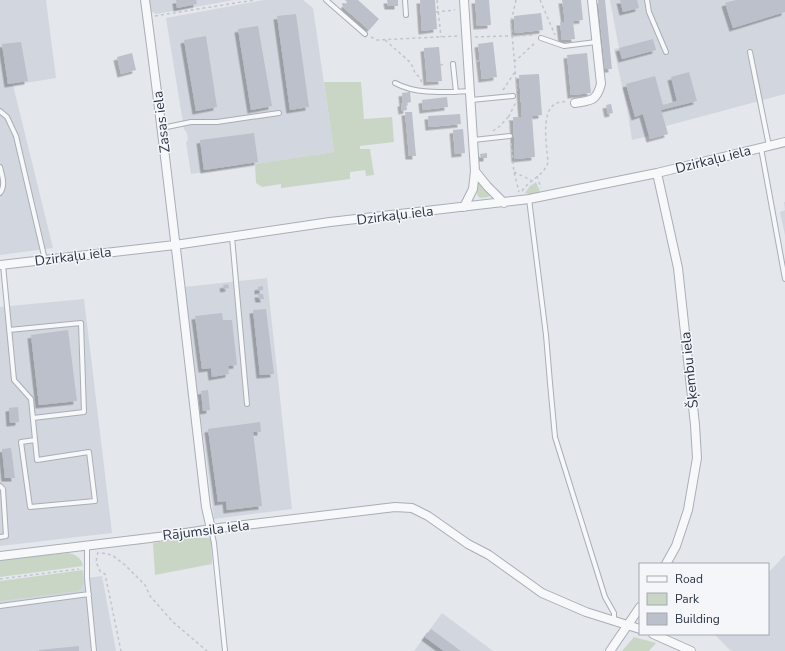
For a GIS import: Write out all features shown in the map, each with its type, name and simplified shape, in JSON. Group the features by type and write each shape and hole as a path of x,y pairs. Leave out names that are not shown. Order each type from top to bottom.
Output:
{"street":[{"name":"Zasas iela","path":"145,0 162,128 206,500 211,529"},
{"path":"464,0 470,95 478,139 473,189 464,206"},
{"path":"575,103 592,100 598,94 601,84 592,0"},
{"name":"Dzirkaļu iela","path":"1,265 175,245 330,222 464,206 504,203 548,196 657,173 785,142"},
{"path":"475,171 504,203"},
{"name":"Šķembu iela","path":"657,173 678,268 690,370 697,458 688,510 676,546 667,563"},
{"name":"Rājumsila iela","path":"0,556 152,537 188,534 211,529 395,507 412,508 428,516 468,544 489,555 542,594 614,622"},
{"path":"610,651 639,609"},
{"path":"614,622 639,629"},
{"path":"655,635 691,651"}],"lane":[{"path":"326,0 365,34"},
{"path":"405,0 406,15"},
{"path":"647,0 649,12 666,52"},
{"path":"541,38 564,46 596,42"},
{"path":"750,52 785,279"},
{"path":"454,64 456,92"},
{"path":"395,83 410,89 433,92 456,92 470,95 516,96"},
{"path":"0,111 7,117 16,136 45,260"},
{"path":"162,128 191,122 217,122 279,113"},
{"path":"478,139 510,136"},
{"path":"0,167 3,189 0,193"},
{"path":"529,199 546,335 555,437 605,597 614,613 614,622"},
{"path":"232,236 247,404"},
{"path":"1,265 14,380 31,398 37,460 90,452 95,501 30,507 21,442 35,440"},
{"path":"9,330 81,323 84,412 33,418"},
{"path":"0,486 3,489 6,536 0,537"},
{"path":"211,529 214,543 225,651"},
{"path":"87,546 87,568 94,651"},
{"path":"0,606 89,594"}],"path":[{"path":"148,17 254,0"},
{"path":"437,0 441,37"},
{"path":"516,0 511,22 516,96 509,116 514,172 520,194 526,185 547,168 548,162 545,124 547,113 553,106 562,102 575,103"},
{"path":"540,0 555,34 557,43"},
{"path":"365,34 377,40 466,36 512,37 533,35 541,38 514,62"},
{"path":"385,39 411,63 422,84 433,92"},
{"path":"507,86 515,72"},
{"path":"478,139 500,126 509,116"},
{"path":"514,172 532,180"},
{"path":"538,176 541,188 548,196"},
{"path":"87,546 98,552 112,555 125,565 145,584 150,596 173,622 207,651"},
{"path":"98,552 96,562 100,571 105,574 120,651"},
{"path":"0,579 87,568"}],"shaded area":[{"path":"0,0 46,0 56,78 13,85 53,248 0,255"},
{"path":"150,0 234,0 156,14 151,11"},
{"path":"264,0 303,0 313,8 334,152 191,174 186,142 188,140 187,133 184,129 166,18"},
{"path":"610,0 785,0 785,94 666,126 668,134 650,139 649,136 632,140 614,49 619,48"},
{"path":"785,210 785,235 780,212"},
{"path":"267,278 292,509 214,519 184,287"},
{"path":"84,299 112,533 0,546 0,307"},
{"path":"785,555 785,651 731,651 715,635 769,635 769,572"},
{"path":"102,576 116,651 0,651 0,590"},
{"path":"442,613 493,651 414,651"}],"green space":[{"path":"324,82 361,82 364,119 392,117 394,142 360,146 360,149 370,149 374,175 366,176 365,170 350,172 350,179 281,188 281,184 262,187 256,183 255,164 334,152"},
{"path":"478,179 490,195 488,197 480,198 477,195"},
{"path":"536,182 540,191 534,195 525,193 530,186"},
{"path":"189,538 211,538 212,564 155,575 153,543"},
{"path":"68,553 78,557 83,566 0,577 0,560"},
{"path":"83,570 83,585 77,591 0,601 0,581"},
{"path":"634,637 656,643 649,651 622,651"}],"building":[{"path":"176,0 196,0 197,4 177,8"},
{"path":"345,0 358,0 379,19 369,30 343,7 347,2"},
{"path":"387,0 398,0 398,6 388,6"},
{"path":"420,0 435,0 437,29 422,31"},
{"path":"475,0 489,0 491,25 477,26"},
{"path":"562,0 581,0 583,20 573,21 575,39 562,40 560,22 565,22"},
{"path":"598,0 605,0 612,69 605,69"},
{"path":"620,0 637,0 639,8 623,12"},
{"path":"736,0 785,0 785,12 733,28 725,3"},
{"path":"541,13 543,30 515,33 514,16"},
{"path":"296,14 309,107 290,110 277,16"},
{"path":"258,26 272,106 251,110 238,29"},
{"path":"206,36 217,107 196,111 184,40"},
{"path":"653,39 656,50 622,59 619,48"},
{"path":"21,42 28,81 8,84 2,44"},
{"path":"493,42 497,77 482,79 478,44"},
{"path":"439,47 442,81 427,82 424,48"},
{"path":"132,53 136,70 121,74 117,57"},
{"path":"587,53 591,93 571,95 567,55"},
{"path":"689,72 697,101 661,110 668,134 650,139 643,114 635,117 626,84 655,76 663,105 677,101 671,77"},
{"path":"539,74 542,115 532,116 535,157 515,159 513,117 522,117 519,75"},
{"path":"410,92 411,102 406,103 407,110 402,111 402,93"},
{"path":"447,97 448,107 423,110 422,100"},
{"path":"611,104 613,113 608,114 606,105"},
{"path":"405,112 412,112 416,156 409,156"},
{"path":"460,114 461,124 429,127 428,116"},
{"path":"463,129 465,153 455,154 453,130"},
{"path":"254,133 258,162 204,170 200,140"},
{"path":"487,153 487,158 481,158 480,154"},
{"path":"228,284 229,288 224,289 223,285"},
{"path":"263,286 263,290 258,291 258,287"},
{"path":"258,294 263,294 264,299 259,299"},
{"path":"266,309 274,374 260,375 253,310"},
{"path":"222,313 223,320 232,320 237,365 228,366 229,374 212,377 211,368 202,369 195,316"},
{"path":"68,330 77,401 39,405 31,335"},
{"path":"208,390 210,410 203,411 201,391"},
{"path":"18,407 19,422 10,423 9,408"},
{"path":"260,422 261,432 253,432 262,506 227,510 226,501 218,502 208,429"},
{"path":"11,448 15,478 5,478 2,449"},
{"path":"431,629 461,651 444,651 425,637"},
{"path":"79,646 79,651 39,651 39,650"}]}
